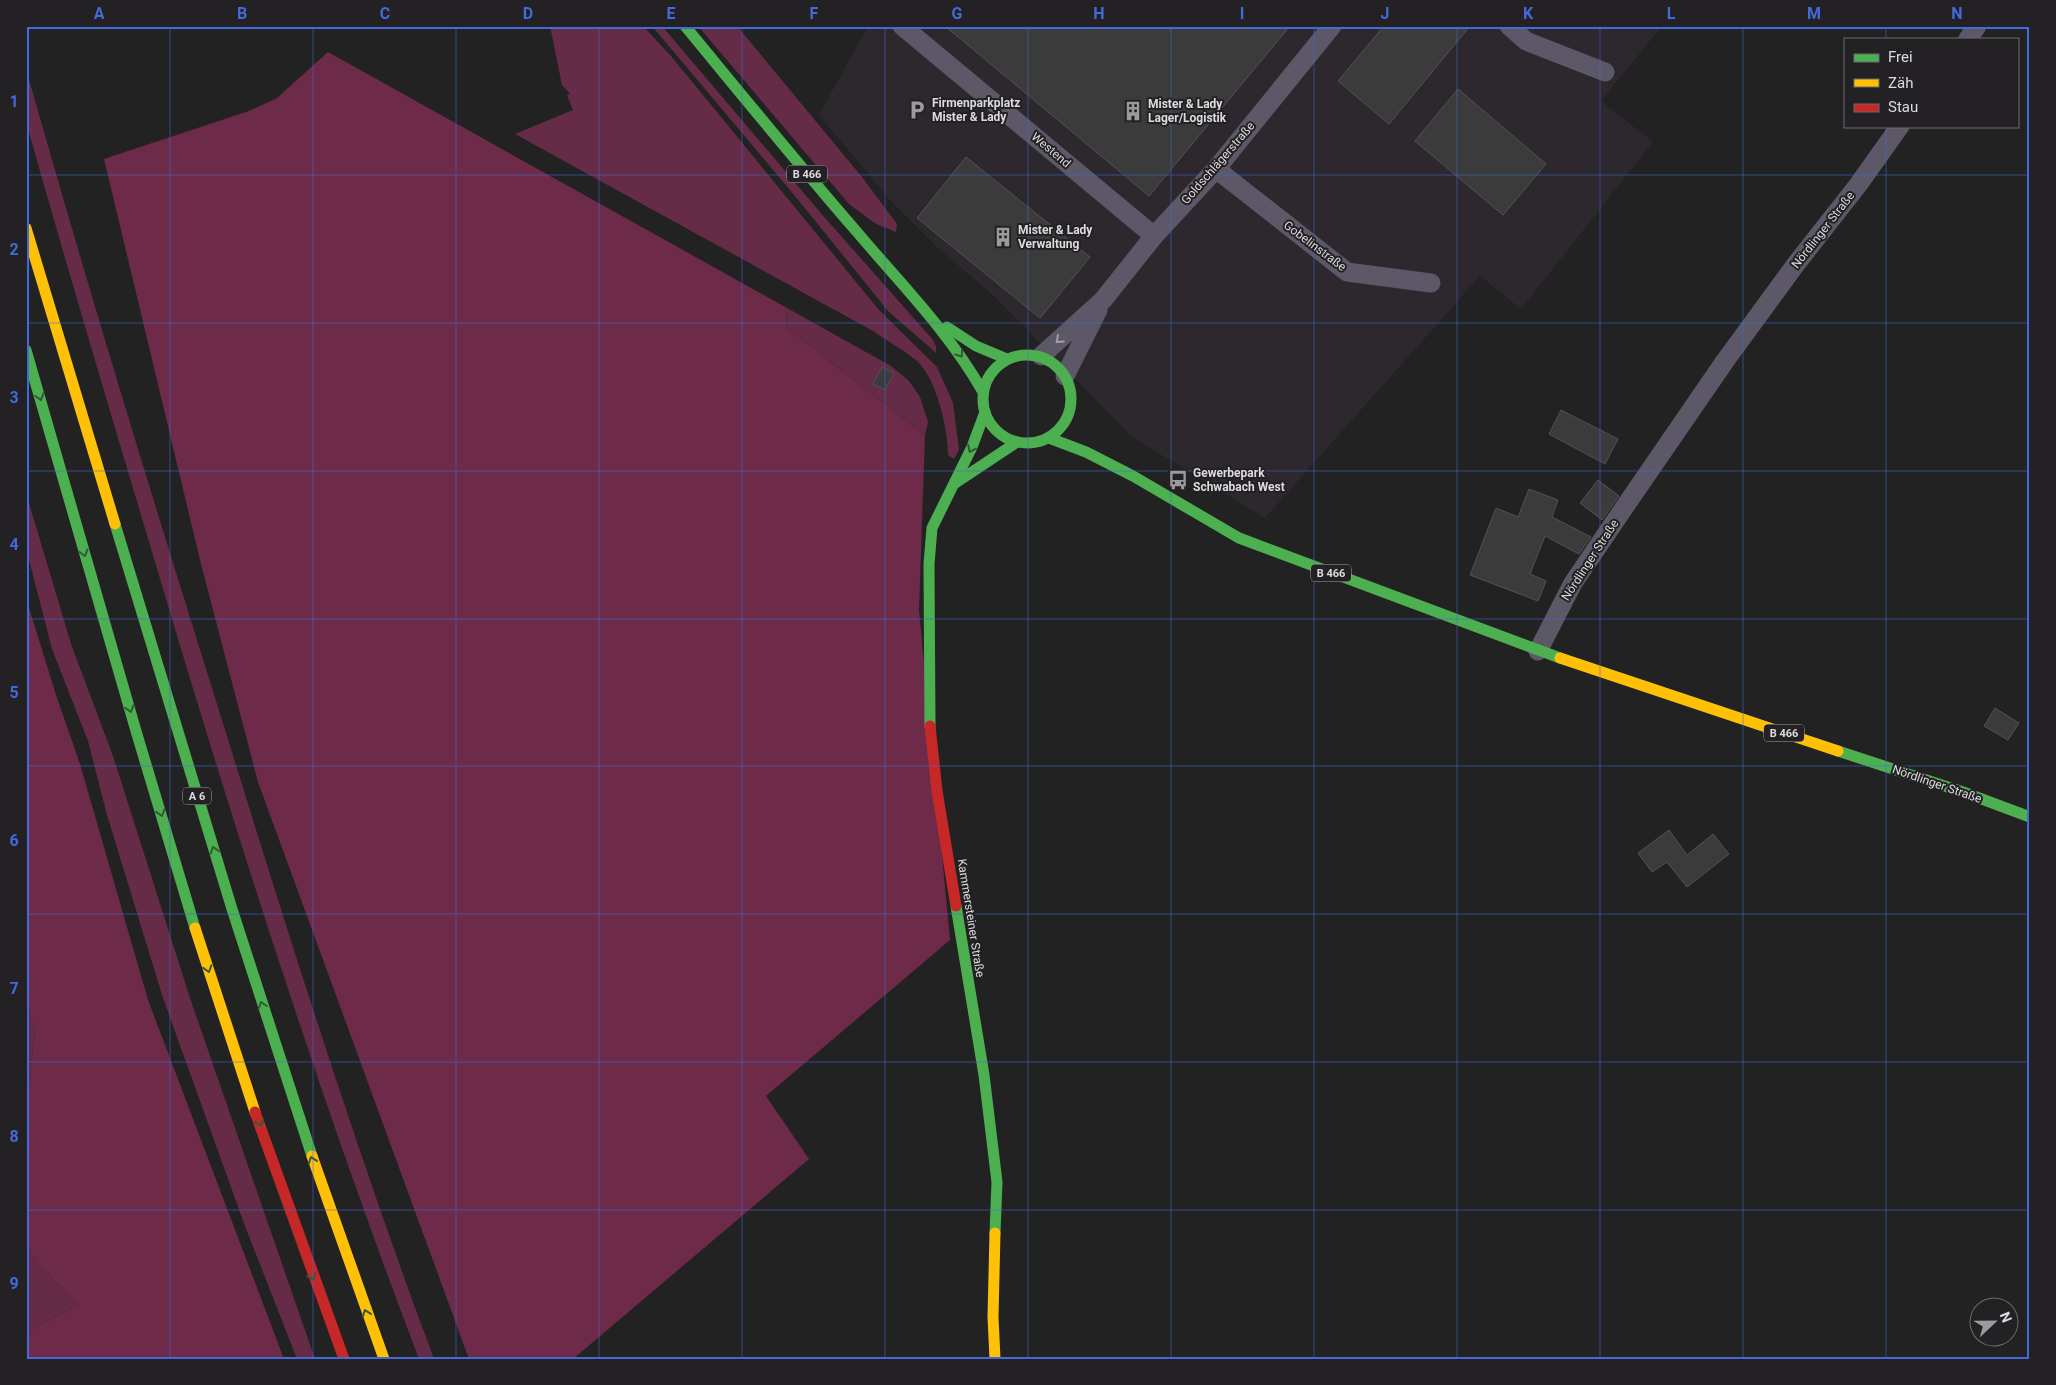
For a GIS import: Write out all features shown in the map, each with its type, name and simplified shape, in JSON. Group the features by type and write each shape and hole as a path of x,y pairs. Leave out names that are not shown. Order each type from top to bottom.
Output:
{"main road":[{"name":"B 466","path":"685,26 870,248 934,318 971,369 983,392"},
{"name":"A 6","path":"26,228 153,654 249,964 307,1146 384,1359"},
{"name":"B 466","path":"934,318 976,346 1007,359"},
{"path":"26,350 116,666 212,982 312,1276 344,1359"},
{"path":"1030,354 1041,356 1050,361 1065,376 1070,387 1070,410 1062,426 1049,438 1028,443 1017,442 1006,438 990,422 985,412 983,392 991,373 1007,359 1018,355 1030,354"},
{"path":"1070,410 1081,424"},
{"name":"Kammersteiner Straße","path":"985,412 972,447 932,528 930,564 930,738 936,791 984,1076 997,1182 993,1317 995,1359"},
{"name":"B 466","path":"1049,438 1086,452 1133,476 1239,538 1538,651"},
{"path":"953,484 1017,442"},
{"name":"B 466","path":"1097,445 1133,476"},
{"name":"Nördlinger Straße","path":"1538,651 1963,792 2030,817"}],"street":[{"name":"Westend","path":"902,26 1154,236"},
{"name":"Goldschlägerstraße","path":"1041,356 1103,300 1154,236 1216,169 1332,26"},
{"path":"1509,26 1526,40 1605,72"},
{"path":"1969,38 1977,26"},
{"name":"Nördlinger Straße","path":"1538,651 1572,584 1622,510 1725,361 1796,264 1858,185 1899,128"},
{"name":"Gobelinstraße","path":"1216,169 1347,272 1431,283"},
{"name":"Goldschlägerstraße","path":"1065,376 1103,300"}],"shaded area":[{"path":"550,26 643,26 671,56 879,310 937,367 953,403 959,450 954,459 948,455 946,432 936,392 924,369 912,357 873,331 515,134 573,110 567,95 570,94 562,85"},
{"path":"652,26 662,26 819,211 933,340 936,353 888,311 795,196"},
{"path":"698,26 737,26 862,177 897,224 896,232 876,224 849,204"},
{"path":"868,26 1662,26 1601,101 1653,142 1521,309 1480,276 1265,518 1132,437 994,296 938,248 890,200 819,115"},
{"path":"328,52 787,308 786,327 925,435 919,610 950,940 766,1096 809,1159 573,1359 469,1359 258,782 201,564 104,159 249,111 277,98"},
{"path":"26,69 174,568 275,890 351,1126 434,1359 419,1359 309,1053 242,846 178,639 26,122"},
{"path":"787,308 891,366 909,381 920,397 928,422 925,435 786,327"},
{"path":"26,493 71,644 113,756 191,1001 315,1359 297,1359 245,1226 163,998 107,815 88,741 52,649 26,548"},
{"path":"26,598 80,764 148,1000 284,1359 26,1359 26,1332 78,1305 26,1250 26,1082 30,1080 35,1029 26,1005"},
{"path":"26,1005 35,1029 30,1080 26,1082"},
{"path":"26,1250 78,1305 26,1332"}],"building":[{"name":"Mister & Lady Lager/Logistik","path":"945,26 1290,26 1149,196"},
{"path":"1384,26 1470,26 1389,124 1338,81"},
{"path":"1458,89 1546,164 1503,215 1415,141"},
{"name":"Mister & Lady Verwaltung","path":"966,157 1090,257 1040,318 917,218"},
{"path":"882,367 894,373 885,390 873,384"},
{"path":"1561,410 1618,439 1605,464 1549,434"},
{"path":"1598,480 1619,496 1602,520 1580,503"},
{"path":"1529,489 1558,500 1552,517 1591,537 1579,554 1545,536 1530,574 1546,581 1538,601 1470,575 1496,508 1518,517"},
{"path":"1995,708 2019,723 2008,740 1984,726"},
{"path":"1669,830 1687,855 1713,834 1729,854 1687,887 1667,862 1652,872 1638,853"}],"traffic: fast":[{"path":"685,26 813,181 924,309 970,370 983,392"},
{"path":"947,327 976,346 1007,359"},
{"path":"26,350 195,928"},
{"path":"1027,355 1044,358 1052,362 1064,374 1068,382 1071,399 1068,416 1064,424 1052,436 1044,440 1027,443 1010,440 1002,436 990,424 986,416 983,399 986,382 990,374 1002,362 1010,358 1027,355"},
{"path":"930,726 929,564 932,528 972,447 985,412"},
{"path":"1049,438 1086,452 1133,476 1239,538 1560,658"},
{"path":"954,484 1017,442"},
{"path":"115,524 232,909 312,1156"},
{"path":"1838,751 1963,792 2030,817"},
{"path":"956,906 984,1075 997,1182 995,1233"}],"traffic: slow":[{"path":"26,228 115,524"},
{"path":"1560,658 1838,751"},
{"path":"195,928 255,1112"},
{"path":"312,1156 384,1359"},
{"path":"995,1233 993,1317 995,1359"}],"traffic: jam":[{"path":"930,726 937,791 956,906"},
{"path":"255,1112 344,1359"}],"place":[{"name":"Firmenparkplatz Mister & Lady","path":"917,110"},
{"name":"Mister & Lady Lager/Logistik","path":"1133,111"},
{"name":"Mister & Lady Verwaltung","path":"1003,237"},
{"name":"Gewerbepark Schwabach West","path":"1178,480"}]}
